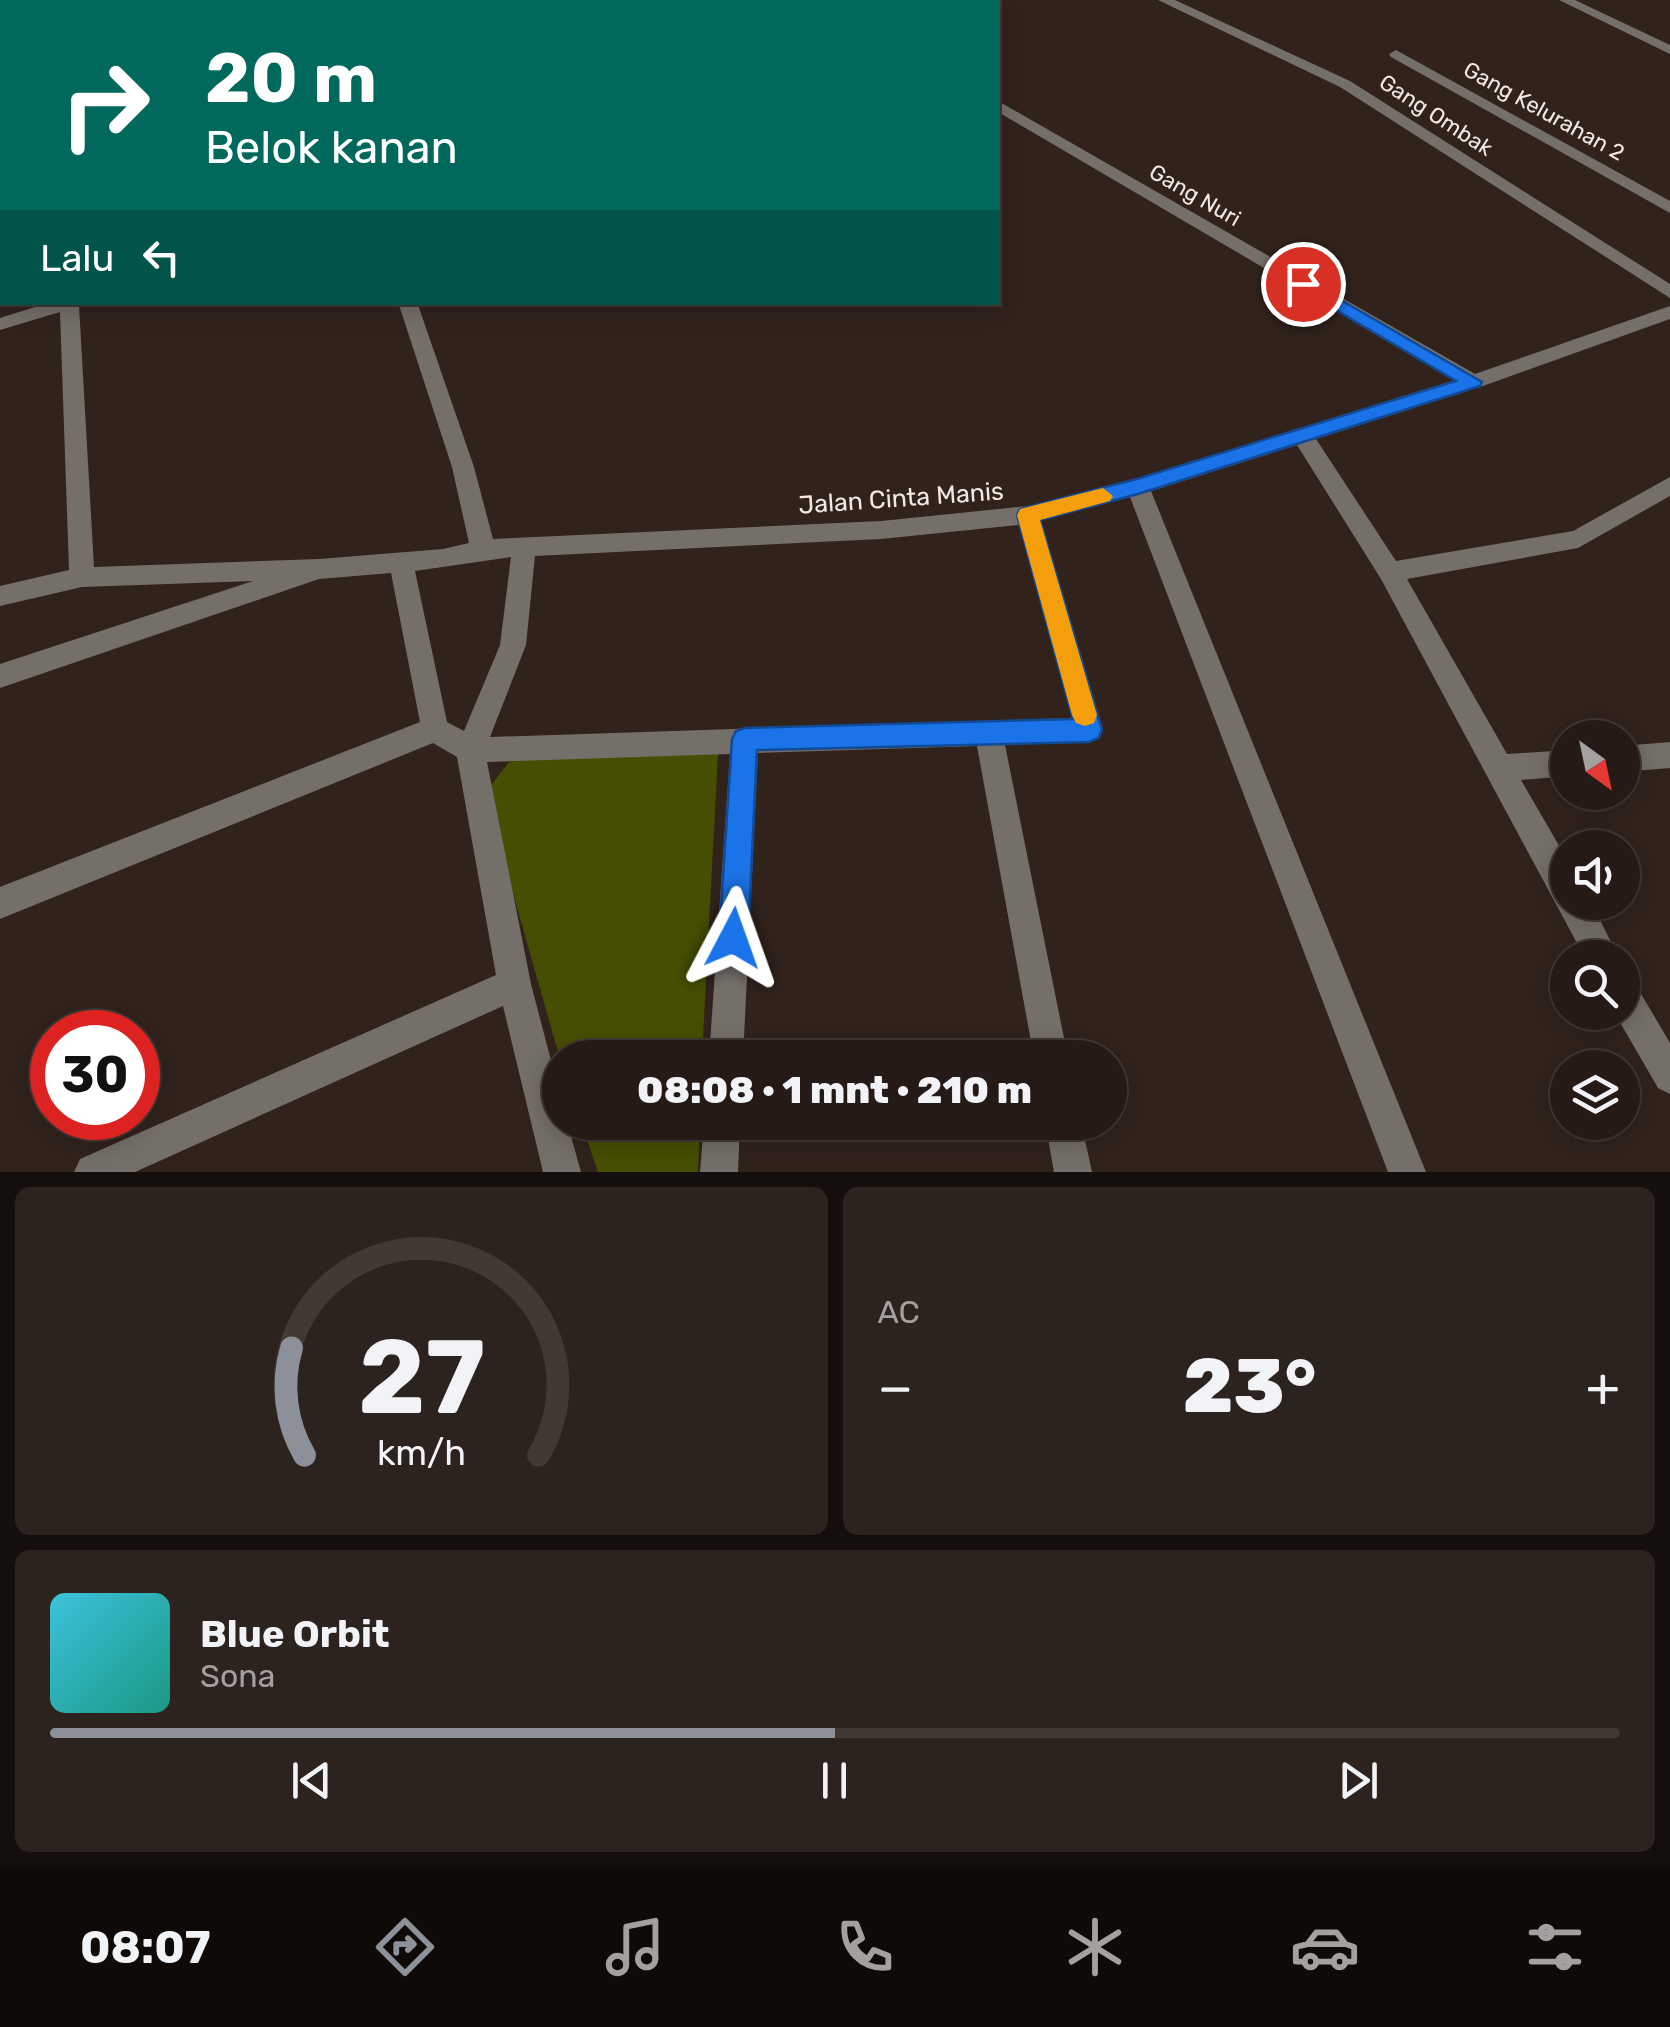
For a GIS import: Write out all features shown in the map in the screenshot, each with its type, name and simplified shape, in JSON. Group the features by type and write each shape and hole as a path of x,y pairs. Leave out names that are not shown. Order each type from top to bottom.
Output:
{"street":[{"name":"Gang Ombak","path":"1164,0 1345,84 1670,292"},
{"path":"1565,0 1670,50"},
{"name":"Gang Kelurahan 2","path":"1396,54 1670,208"},
{"name":"Gang Nuri","path":"1000,107 1473,382"},
{"path":"0,324 63,305"},
{"path":"70,305 82,577"},
{"path":"408,305 463,467 483,549"},
{"name":"Jalan Cinta Manis","path":"318,569 443,560 483,549 881,530 1028,515 1138,486 1473,382 1670,312"},
{"path":"1302,436 1390,572 1550,859"},
{"path":"1390,572 1578,539 1670,484"},
{"path":"1138,486 1407,1172"},
{"path":"401,564 435,729 470,750 1089,730 1028,515"},
{"path":"524,546 514,645 470,750 514,984 562,1172"},
{"path":"0,596 82,577 318,569"},
{"path":"0,676 318,569"},
{"path":"0,904 435,729"},
{"path":"988,732 1047,1040"},
{"path":"727,1040 745,739"},
{"path":"1640,758 1670,755"},
{"path":"1500,768 1550,764"},
{"path":"94,1172 514,984"},
{"path":"1656,1027 1670,1076"},
{"path":"720,1172 721,1140"},
{"path":"1067,1140 1073,1172"}],"green space":[{"path":"718,754 703,1040 555,1040 496,833 488,789 509,762"},
{"path":"587,1140 699,1140 698,1172 598,1172"}],"slow traffic":[{"path":"1085,715 1028,515 1103,496"}],"route":[{"path":"733,938 745,739 1089,730 1028,515 1138,486 1473,382 1303,284"}]}
